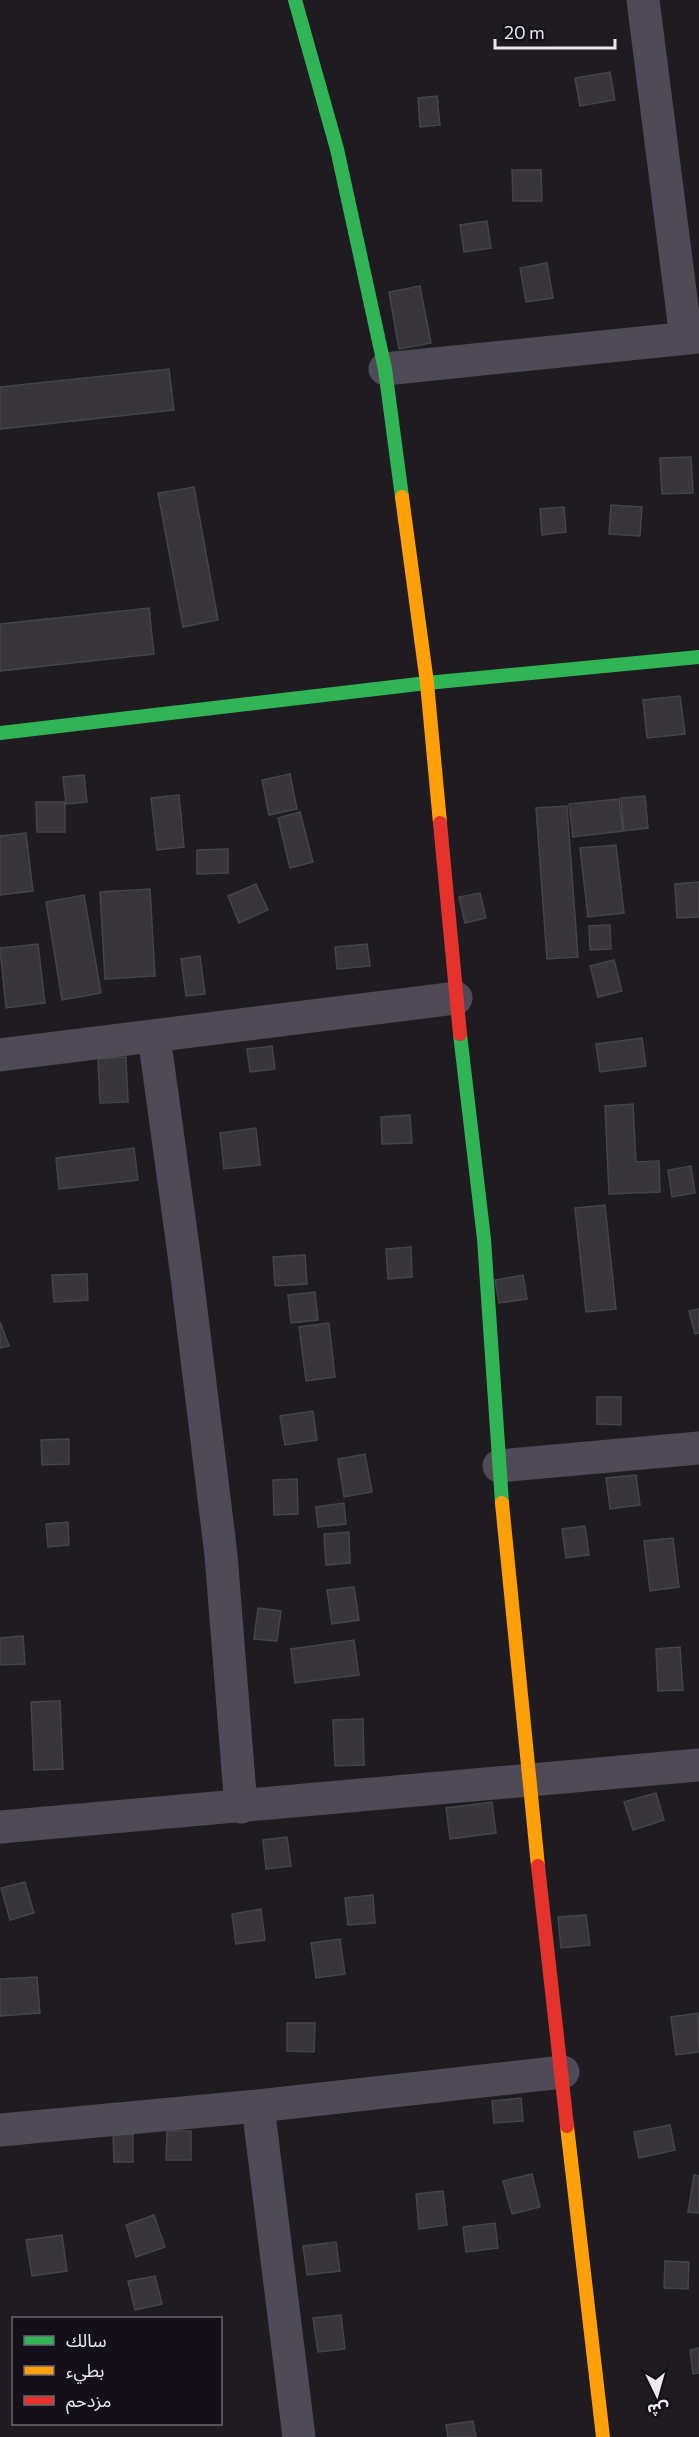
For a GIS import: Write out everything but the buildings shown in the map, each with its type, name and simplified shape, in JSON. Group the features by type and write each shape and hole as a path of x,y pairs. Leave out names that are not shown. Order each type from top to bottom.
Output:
{"street":[{"path":"295,0 337,149 385,369 427,683 456,998 484,1239 499,1466 528,1781 603,2437"},
{"path":"385,369 693,337 643,0"},
{"path":"0,733 427,683 699,657"},
{"path":"0,1055 456,998"},
{"path":"154,1036 221,1555 241,1807"},
{"path":"499,1466 699,1448"},
{"path":"0,1827 699,1766"},
{"path":"0,2130 258,2106 562,2072"},
{"path":"258,2106 299,2437"}],"traffic: fast":[{"path":"295,0 337,149 385,369 402,497"},
{"path":"0,733 427,683 699,657"},
{"path":"460,1034 484,1239 502,1503"}],"traffic: slow":[{"path":"402,497 427,683 440,823"},
{"path":"502,1503 538,1866"},
{"path":"567,2126 603,2437"}],"traffic: jam":[{"path":"440,823 460,1034"},
{"path":"538,1866 567,2126"}]}
